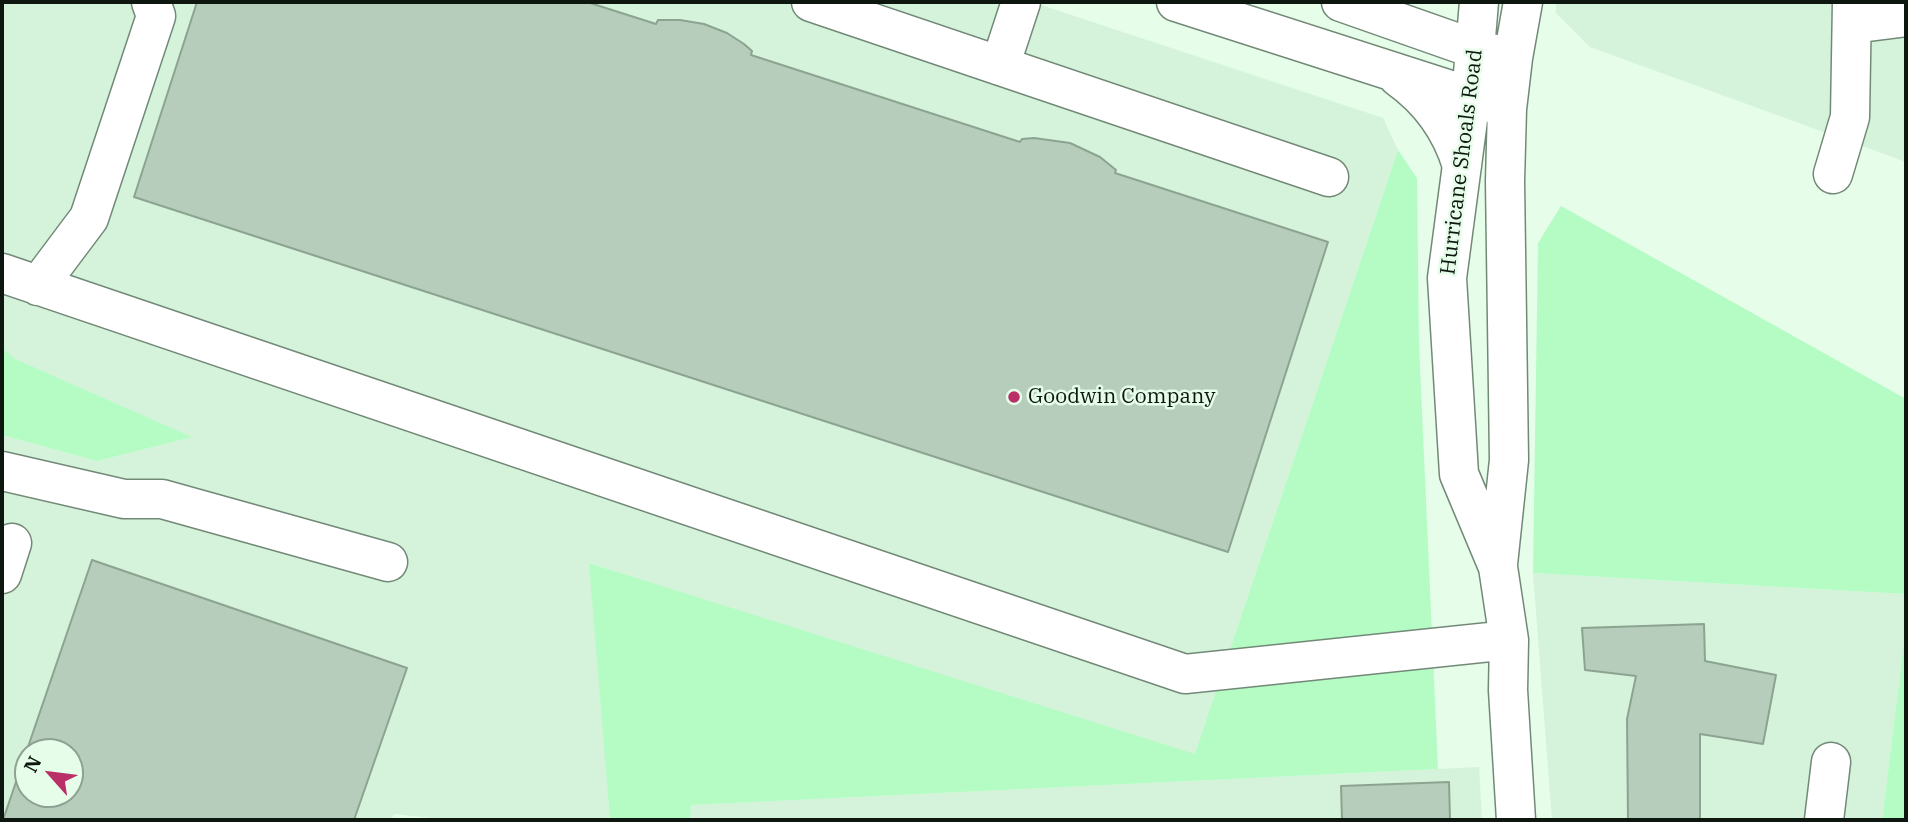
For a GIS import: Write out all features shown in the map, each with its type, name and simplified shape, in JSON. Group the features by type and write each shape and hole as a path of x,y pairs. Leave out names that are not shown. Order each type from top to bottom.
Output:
{"street":[{"path":"38,285 89,218 156,16 151,2"},
{"path":"811,2 1329,177"},
{"path":"1000,66 1021,2"},
{"path":"1176,2 1507,109"},
{"path":"1341,2 1475,49 1513,58"},
{"path":"1385,17 1402,15 1433,2"},
{"name":"Hurricane Shoals Road","path":"1479,2 1471,97 1447,278 1459,474 1497,566 1510,640 1508,690 1516,820"},
{"name":"Hurricane Shoals Road","path":"1497,566 1509,460 1505,181 1507,109 1523,2"},
{"path":"1833,174 1850,117 1852,13 1906,17"},
{"path":"1384,68 1433,108 1456,145 1462,166"},
{"path":"2,273 1185,674 1510,640"},
{"path":"2,471 124,499 162,499 388,562"},
{"path":"1824,820 1832,762"}],"shaded area":[{"path":"2,2 1032,2 1383,118 1398,150 1195,755 913,668 590,563 610,820 450,820 394,814 391,820 2,820 2,435 97,461 191,437 14,359 2,348"},
{"path":"1556,2 1906,2 1906,162 1590,47 1556,13"},
{"path":"1533,573 1906,594 1906,627 1882,820 1552,820"},
{"path":"1479,767 1482,820 690,820 690,805"}],"green space":[{"path":"1398,150 1417,178 1419,344 1438,769 691,805 690,820 610,820 589,563 1195,754"},
{"path":"1561,206 1906,399 1906,594 1533,573 1538,243"},
{"path":"2,348 15,359 192,437 97,461 2,435"},
{"path":"1906,627 1906,820 1882,820"}],"building":[{"name":"Goodwin Company","path":"197,2 587,2 656,24 658,20 680,20 704,24 727,33 744,44 752,51 751,55 1020,142 1022,139 1034,138 1070,143 1100,157 1116,170 1115,173 1328,242 1228,552 134,197"},
{"path":"92,560 407,668 354,820 3,820 14,788 14,808 84,808 84,738 31,738"},
{"path":"1704,624 1705,661 1776,675 1763,744 1700,734 1700,820 1628,820 1627,719 1636,676 1585,670 1582,628"},
{"path":"1449,782 1450,820 1342,820 1341,786"}],"place":[{"name":"Goodwin Company","path":"1014,397"}]}
